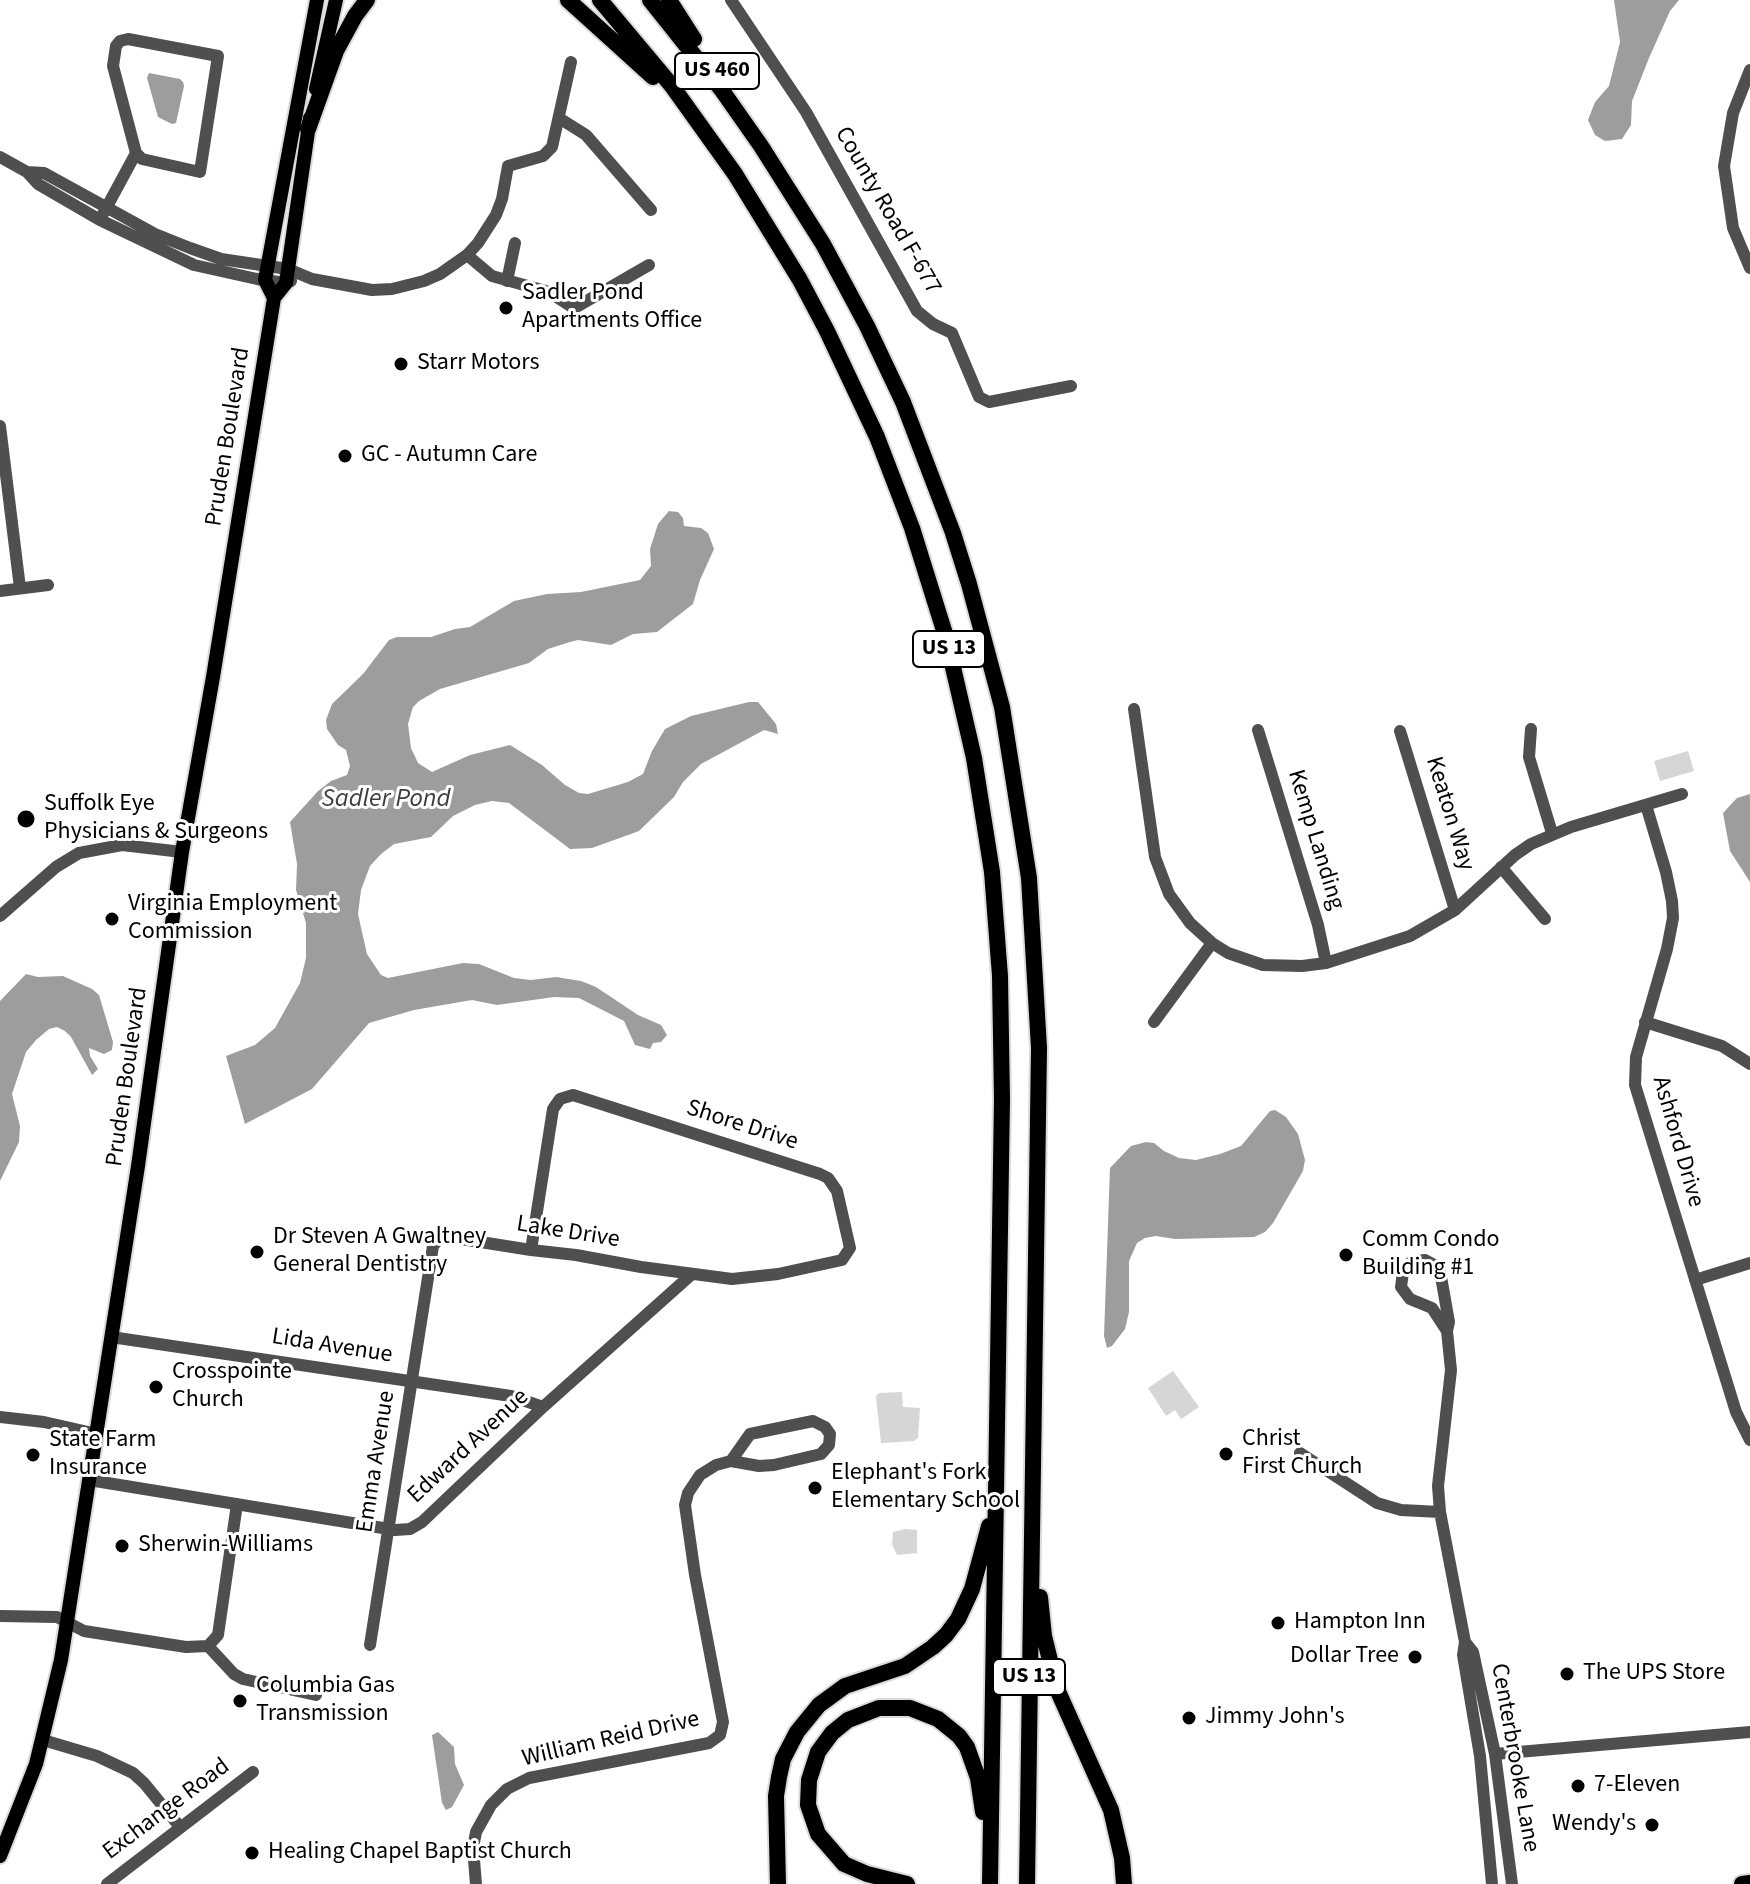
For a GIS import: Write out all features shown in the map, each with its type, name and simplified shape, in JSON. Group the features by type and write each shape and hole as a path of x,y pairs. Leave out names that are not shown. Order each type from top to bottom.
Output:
{"highway":[{"path":"308,129 336,51 367,0"},
{"path":"568,0 649,73 761,215"},
{"name":"US 13","path":"600,0 672,86 722,154 761,215 827,331 893,478 939,611 974,758 992,872 1000,976 1002,1099 990,1884"},
{"name":"US 13","path":"650,0 721,89 761,146 843,280 903,402 923,452 965,571 1002,707 1029,878 1039,1048 1027,1884"},
{"name":"US 460","path":"669,0 737,102 761,146"},
{"path":"1032,1470 1039,1538 1041,1609 1050,1664 1065,1710 1099,1778 1111,1810 1122,1858 1124,1884"},
{"path":"778,1884 776,1796 783,1759 791,1741 807,1717 837,1691 853,1682 905,1666 946,1635 958,1619 972,1589 996,1493"},
{"path":"907,1884 867,1874 844,1864 818,1834 808,1805 812,1766 826,1741 848,1720 879,1708 902,1707 925,1713 949,1726 967,1747 981,1792 983,1831 991,1866"},
{"path":"1742,1884 1750,1883"}],"main road":[{"path":"274,298 266,273 317,0"},
{"path":"292,276 308,129 336,0"},
{"name":"Pruden Boulevard","path":"0,1856 24,1799 53,1701 158,1036 182,852 274,298 292,276"}],"street":[{"name":"County Road F-677","path":"731,0 806,112 917,311 933,324 952,333 979,397 989,402 1071,386"},
{"path":"104,222 139,156 113,66 113,54 120,41 128,39 218,56 200,172 139,156"},
{"path":"0,157 27,172 38,184 104,222 194,265 292,276 372,290 392,289 424,281 467,255 483,236 502,199 508,166 548,152 571,62"},
{"path":"1750,70 1730,123 1724,166 1733,228 1750,268"},
{"path":"559,118 586,135 651,210"},
{"path":"27,172 44,173 155,234 266,273"},
{"path":"507,281 515,243"},
{"path":"467,255 483,271 549,292 567,304 578,306 649,265"},
{"path":"0,427 20,588"},
{"path":"0,591 48,585"},
{"path":"1134,709 1160,874 1178,909 1212,943 1228,953 1263,965 1326,963 1410,936 1455,910 1501,867 1531,844 1552,833 1682,794"},
{"path":"1531,729 1529,757 1552,833"},
{"name":"Kemp Landing","path":"1258,730 1318,925 1326,963"},
{"name":"Keaton Way","path":"1400,731 1455,910"},
{"name":"Ashford Drive","path":"1646,805 1666,872 1673,918 1636,1057 1635,1085 1736,1412 1750,1440"},
{"path":"0,916 56,867 79,853 122,845 182,852"},
{"path":"1501,867 1545,919"},
{"path":"1154,1022 1212,943"},
{"path":"1645,1022 1722,1046 1750,1064"},
{"name":"Shore Drive","path":"531,1250 550,1119 557,1102 566,1096 573,1095 615,1107 820,1174 833,1183 850,1248 842,1260 750,1279 692,1274"},
{"name":"Lake Drive","path":"438,1240 449,1237 692,1274"},
{"name":"Emma Avenue","path":"370,1645 433,1246 438,1240"},
{"name":"Centerbrooke Lane","path":"1447,1331 1432,1308 1410,1299 1401,1287 1403,1272 1411,1262 1425,1260 1440,1271 1449,1322 1451,1370 1438,1486 1440,1512 1465,1642 1463,1655 1480,1756 1492,1884"},
{"path":"1695,1280 1750,1263"},
{"name":"Edward Avenue","path":"89,1480 388,1529 410,1529 422,1522 543,1407 692,1274"},
{"name":"Lida Avenue","path":"111,1337 511,1396 543,1407"},
{"path":"0,1417 44,1422 97,1434"},
{"name":"William Reid Drive","path":"476,1884 472,1863 476,1832 491,1805 507,1789 529,1778 709,1743 720,1735 723,1722 695,1575 685,1505 688,1493 700,1475 716,1465 731,1461 759,1466 818,1456 829,1445 830,1434 825,1427 813,1421 757,1430 745,1438 731,1461"},
{"path":"1300,1453 1377,1503 1401,1510 1440,1512"},
{"path":"0,1616 57,1617 92,1632 200,1649 208,1646 218,1635 237,1504"},
{"name":"Centerbrooke Lane","path":"1465,1642 1473,1652 1495,1754 1512,1884"},
{"path":"208,1646 234,1674 243,1679 316,1695"},
{"path":"1495,1754 1750,1732"},
{"path":"43,1740 97,1756 133,1773 180,1827"},
{"name":"Exchange Road","path":"107,1884 253,1772"}],"shaded area":[{"path":"1688,751 1694,771 1660,781 1654,761"},
{"path":"1173,1371 1199,1407 1181,1419 1175,1410 1166,1416 1148,1388"},
{"path":"902,1392 903,1407 920,1408 918,1438 914,1441 881,1443 876,1396 879,1393"},
{"path":"917,1530 917,1553 897,1555 892,1544 893,1532"}],"water":[{"path":"1614,0 1679,0 1670,11 1632,101 1631,125 1622,139 1605,141 1595,135 1588,120 1595,102 1609,86 1620,42"},
{"path":"149,73 183,82 176,123 158,117 147,78"},
{"name":"Sadler Pond","path":"669,511 678,512 684,526 701,528 708,533 714,549 693,604 657,632 633,634 611,645 578,640 570,642 548,649 529,663 440,689 419,701 413,707 408,724 411,748 418,763 432,772 470,755 510,745 542,765 565,785 588,794 643,774 665,729 691,716 758,702 776,724 778,734 764,730 701,764 683,782 674,797 639,831 592,848 570,849 509,803 492,801 475,805 453,816 431,837 394,844 381,854 370,866 361,890 358,914 367,954 381,975 388,978 463,963 479,964 514,978 531,980 556,977 581,981 661,1025 667,1035 661,1042 653,1043 650,1049 635,1045 624,1021 579,998 554,997 497,1005 472,1000 414,1010 369,1023 312,1089 245,1124 226,1056 255,1045 275,1028 300,983 306,958 306,923 296,890 297,864 290,822 318,791 331,781 347,775 350,766 346,750 338,745 327,729 326,720 332,704 363,674 389,640 397,637 431,637 470,627 514,601 640,580 651,566 650,549 658,524"},
{"path":"1750,794 1750,882 1730,851 1723,813 1737,798"},
{"path":"26,974 63,976 99,995 113,1042 112,1050 104,1054 89,1048 98,1069 92,1075 65,1031 57,1027 49,1029 36,1040 26,1052 12,1094 20,1126 19,1142 0,1181 0,1001"},
{"path":"1275,1110 1286,1117 1298,1134 1305,1160 1303,1171 1273,1223 1265,1232 1254,1237 1175,1239 1156,1236 1137,1243 1129,1261 1129,1312 1125,1329 1107,1348 1104,1336 1110,1168 1131,1146 1146,1142 1154,1143 1179,1158 1196,1160 1220,1154 1241,1146 1270,1111"},
{"path":"438,1732 454,1747 455,1764 464,1785 452,1807 446,1810 442,1803 432,1735"}],"place":[{"name":"Sadler Pond Apartments Office","path":"506,308"},
{"name":"Starr Motors","path":"401,364"},
{"name":"GC - Autumn Care","path":"345,456"},
{"name":"Suffolk Eye Physicians & Surgeons","path":"26,819"},
{"name":"Virginia Employment Commission","path":"112,919"},
{"name":"Dr Steven A Gwaltney General Dentistry","path":"257,1252"},
{"name":"Comm Condo Building #1","path":"1346,1255"},
{"name":"Crosspointe Church","path":"156,1387"},
{"name":"Christ First Church","path":"1226,1454"},
{"name":"State Farm Insurance","path":"33,1455"},
{"name":"Elephant's Fork Elementary School","path":"815,1488"},
{"name":"Sherwin-Williams","path":"122,1546"},
{"name":"Hampton Inn","path":"1278,1623"},
{"name":"Dollar Tree","path":"1415,1657"},
{"name":"The UPS Store","path":"1567,1674"},
{"name":"Columbia Gas Transmission","path":"240,1701"},
{"name":"Jimmy John's","path":"1189,1718"},
{"name":"7-Eleven","path":"1578,1786"},
{"name":"Wendy's","path":"1652,1825"},
{"name":"Healing Chapel Baptist Church","path":"252,1853"}]}
